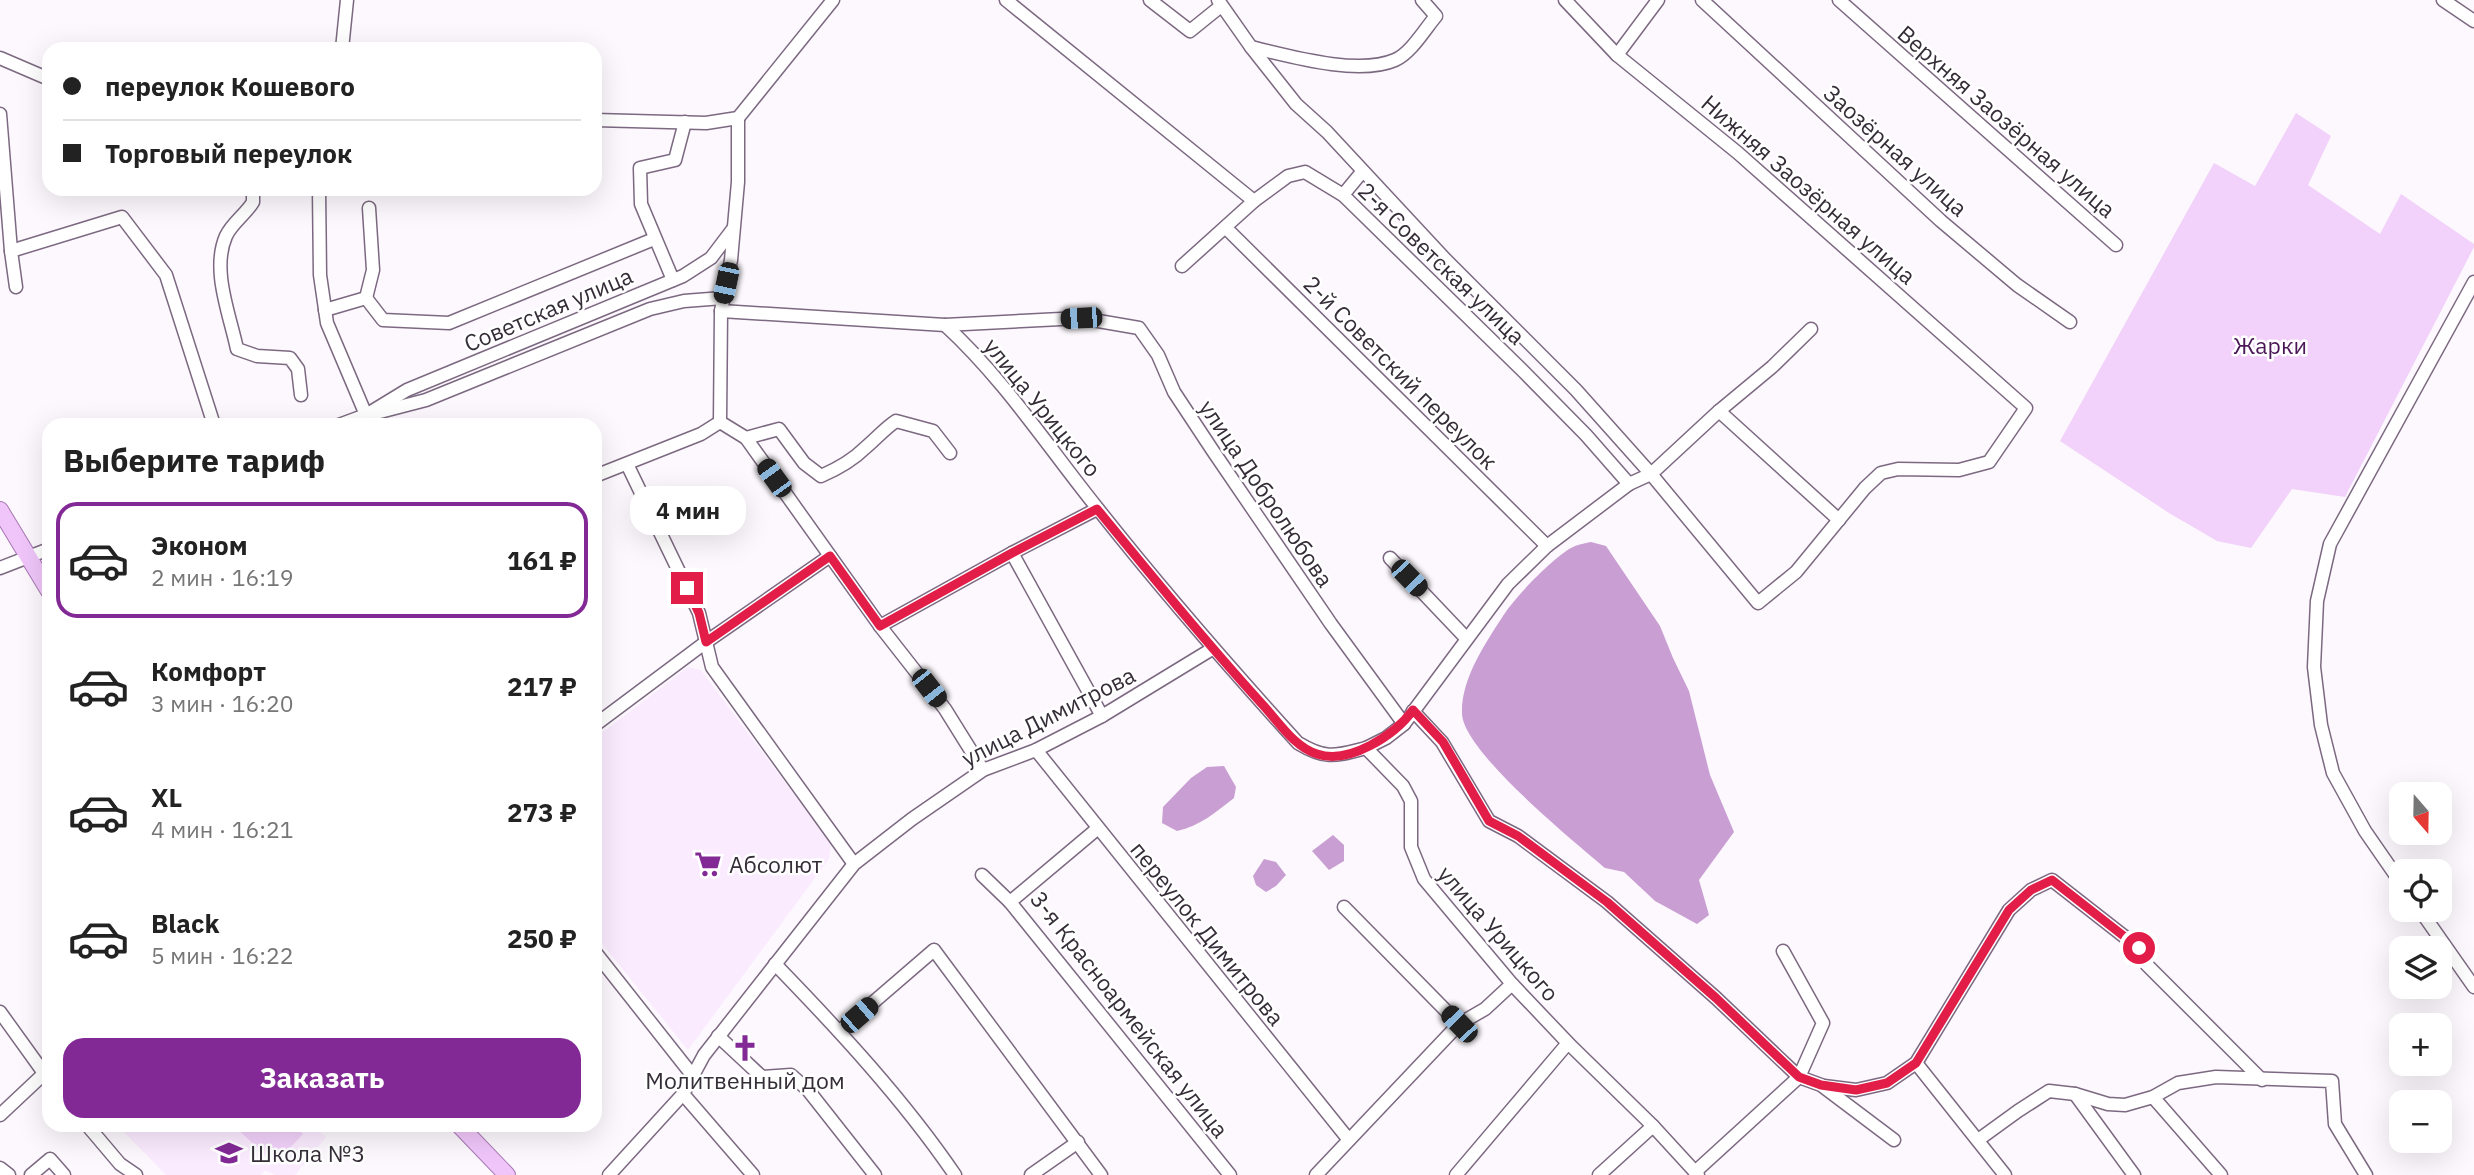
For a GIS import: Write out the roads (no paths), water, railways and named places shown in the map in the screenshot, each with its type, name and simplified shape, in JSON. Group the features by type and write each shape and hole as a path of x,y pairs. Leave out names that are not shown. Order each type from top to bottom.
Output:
{"main road":[{"path":"0,510 42,579"},
{"path":"465,1132 506,1175"}],"street":[{"path":"343,42 347,0"},
{"path":"720,422 722,305 731,260 738,182 738,118 833,0"},
{"path":"1006,0 1254,201"},
{"path":"1150,0 1190,31 1220,3 1296,104 1327,132 1362,172 1576,390 1651,474 1758,603 1796,572 1839,520 1718,411"},
{"path":"1251,47 1306,60 1367,67 1395,60 1404,54 1436,16 1422,0"},
{"name":"Нижняя Заозёрная улица","path":"1565,0 1617,55 1738,153 2026,408 1989,462 1959,470 1898,469 1881,473 1839,520"},
{"path":"1617,55 1658,0"},
{"name":"Заозёрная улица","path":"1702,0 1941,221 2017,285 2070,322"},
{"name":"Верхняя Заозёрная улица","path":"1839,0 2116,245"},
{"path":"2444,0 2474,22"},
{"path":"0,58 42,76"},
{"path":"0,114 10,251 16,287"},
{"path":"602,120 706,123 738,118"},
{"path":"673,280 641,204 640,168 675,160 685,122"},
{"path":"1343,195 1362,172"},
{"name":"2-я Советская улица","path":"1182,265 1254,201 1288,176 1305,173 1343,195 1577,426 1629,484"},
{"path":"253,196 253,202 228,233 222,247 221,273 237,349 257,356 290,358 298,369 301,395"},
{"path":"319,196 320,275 327,323 366,415"},
{"path":"366,298 373,270 369,208"},
{"path":"10,251 122,217 166,275 212,418"},
{"name":"Советская улица","path":"366,415 407,390 673,280 711,258 734,228"},
{"name":"2-й Советский переулок","path":"1226,228 1547,546"},
{"path":"366,298 383,320 449,323 654,239"},
{"path":"2389,866 2365,831 2333,773 2321,725 2314,667 2317,601 2330,544 2474,282"},
{"path":"325,310 366,298"},
{"name":"Советская улица","path":"358,418 425,400 650,309 684,301 946,325 1081,318"},
{"name":"улица Добролюбова","path":"1081,318 1139,328 1158,355 1174,392 1213,452 1331,624 1404,724"},
{"name":"улица Урицкого","path":"946,325 967,345 1013,401 1212,649 1298,743 1316,754 1333,757 1366,748 1403,786 1411,801 1410,847 1421,874 1511,984 1653,1126 1696,1173"},
{"path":"1366,748 1386,738 1404,724 1508,584 1547,546 1629,484 1651,474 1811,329"},
{"path":"746,438 779,429 804,463 821,476 864,450 884,429 896,421 933,431 950,453"},
{"path":"720,422 746,438 880,626 945,709 983,770"},
{"path":"602,473 701,434 720,422"},
{"path":"627,464 699,613 712,667 854,864"},
{"path":"880,626 1097,509"},
{"path":"0,568 42,552"},
{"path":"1012,553 1102,716"},
{"path":"602,720 706,642 830,556"},
{"path":"1390,558 1466,638"},
{"name":"улица Димитрова","path":"609,1175 683,1094 704,1055 854,864 912,819 983,770 1036,750 1102,716 1212,649"},
{"path":"1413,710 1443,742 1489,821 1518,836 1607,902 1716,998 1799,1077 1821,1085 1856,1090 1887,1083 1916,1063 2009,910 2031,890 2052,880 2139,948 2147,965 2262,1080"},
{"name":"переулок Димитрова","path":"1036,750 1349,1140"},
{"name":"3-я Красноармейская улица","path":"1097,829 1010,902 1230,1175"},
{"path":"982,876 1010,902"},
{"path":"1344,907 1459,1024"},
{"path":"2428,922 2474,987"},
{"path":"840,1031 934,950 1101,1175"},
{"path":"1696,1173 1799,1077 1822,1023 1783,951"},
{"path":"602,961 692,1076"},
{"path":"775,964 840,1031 935,1146 955,1175"},
{"path":"1315,1175 1459,1024 1485,1009 1511,984"},
{"path":"0,1012 42,1067"},
{"path":"719,1036 762,1077 791,1075 808,1090 875,1175"},
{"path":"1456,1175 1568,1043"},
{"path":"1916,1063 2005,1175"},
{"path":"1978,1140 2049,1091 2125,1105 2153,1097 2178,1083 2216,1077 2332,1081 2335,1124 2366,1175"},
{"path":"0,1115 42,1078"},
{"path":"1821,1085 1894,1140"},
{"path":"683,1094 753,1175"},
{"path":"2075,1094 2134,1175"},
{"path":"2153,1097 2221,1175"},
{"path":"1599,1175 1653,1126"},
{"path":"94,1132 120,1164 136,1175"},
{"path":"1031,1175 1077,1143"},
{"path":"31,1175 50,1159 64,1175"},
{"path":"0,1168 9,1175"}],"place":[{"name":"Абсолют","path":"708,864"},
{"name":"Молитвенный дом","path":"745,1048"},
{"name":"Школа №3","path":"229,1153"}],"park label":[{"name":"Жарки","path":"2270,345"}]}
